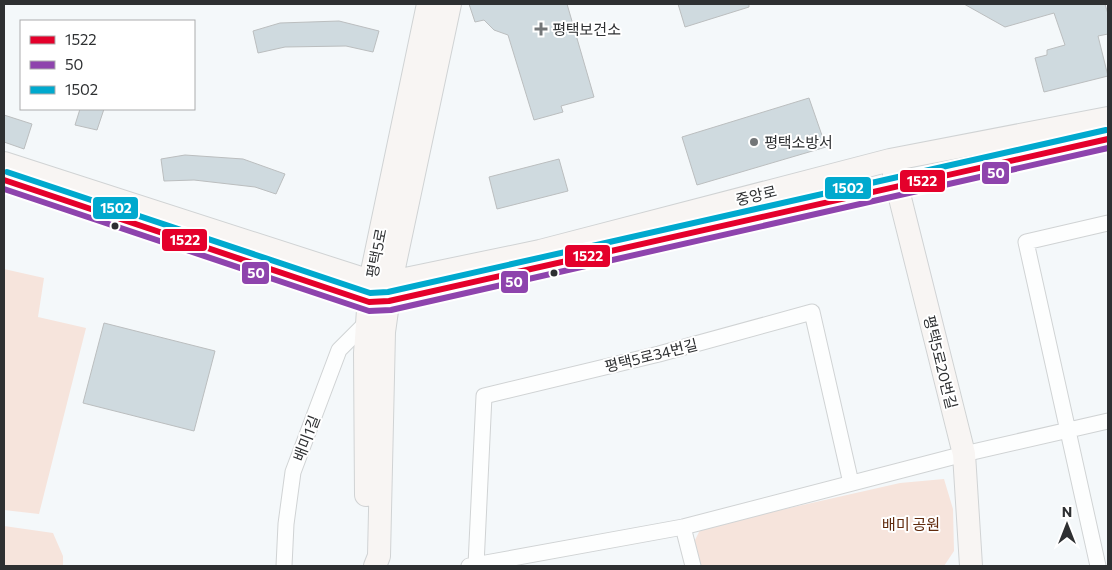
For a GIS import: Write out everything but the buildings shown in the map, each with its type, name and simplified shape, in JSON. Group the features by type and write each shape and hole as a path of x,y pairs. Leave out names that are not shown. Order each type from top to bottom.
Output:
{"main road":[{"name":"평택5로","path":"366,566 377,298 428,4"},
{"path":"375,566 379,556 384,332 377,298 450,4"},
{"name":"중앙로","path":"377,298 540,251 890,160 1108,118"},
{"name":"중앙로","path":"4,162 377,298 897,187 1108,139"},
{"name":"평택5로20번길","path":"890,160 964,454 970,566"},
{"path":"4,180 377,298"}],"street":[{"path":"1098,566 1026,242 1108,223"},
{"name":"배미1길","path":"284,566 286,524 293,472 340,350 377,298"},
{"name":"평택5로34번길","path":"851,483 812,312 659,354 484,396 472,566 683,526 851,483 964,454 1108,420"},
{"path":"683,526 693,566"}],"green space":[{"path":"4,269 44,278 38,317 86,328 39,514 4,510"},
{"name":"배미 공원","path":"944,479 953,509 954,551 944,566 701,566 694,542 701,528 900,483"},
{"path":"4,526 53,533 63,556 63,566 4,566"}],"transit line":[{"name":"1502","path":"7,172 370,293 388,292 1106,130"},
{"name":"1522","path":"4,180 369,302 389,301 1108,139"},
{"name":"50","path":"4,189 369,311 391,310 1108,148"}],"place":[{"name":"평택보건소","path":"541,29"},
{"name":"평택소방서","path":"754,142"}]}
